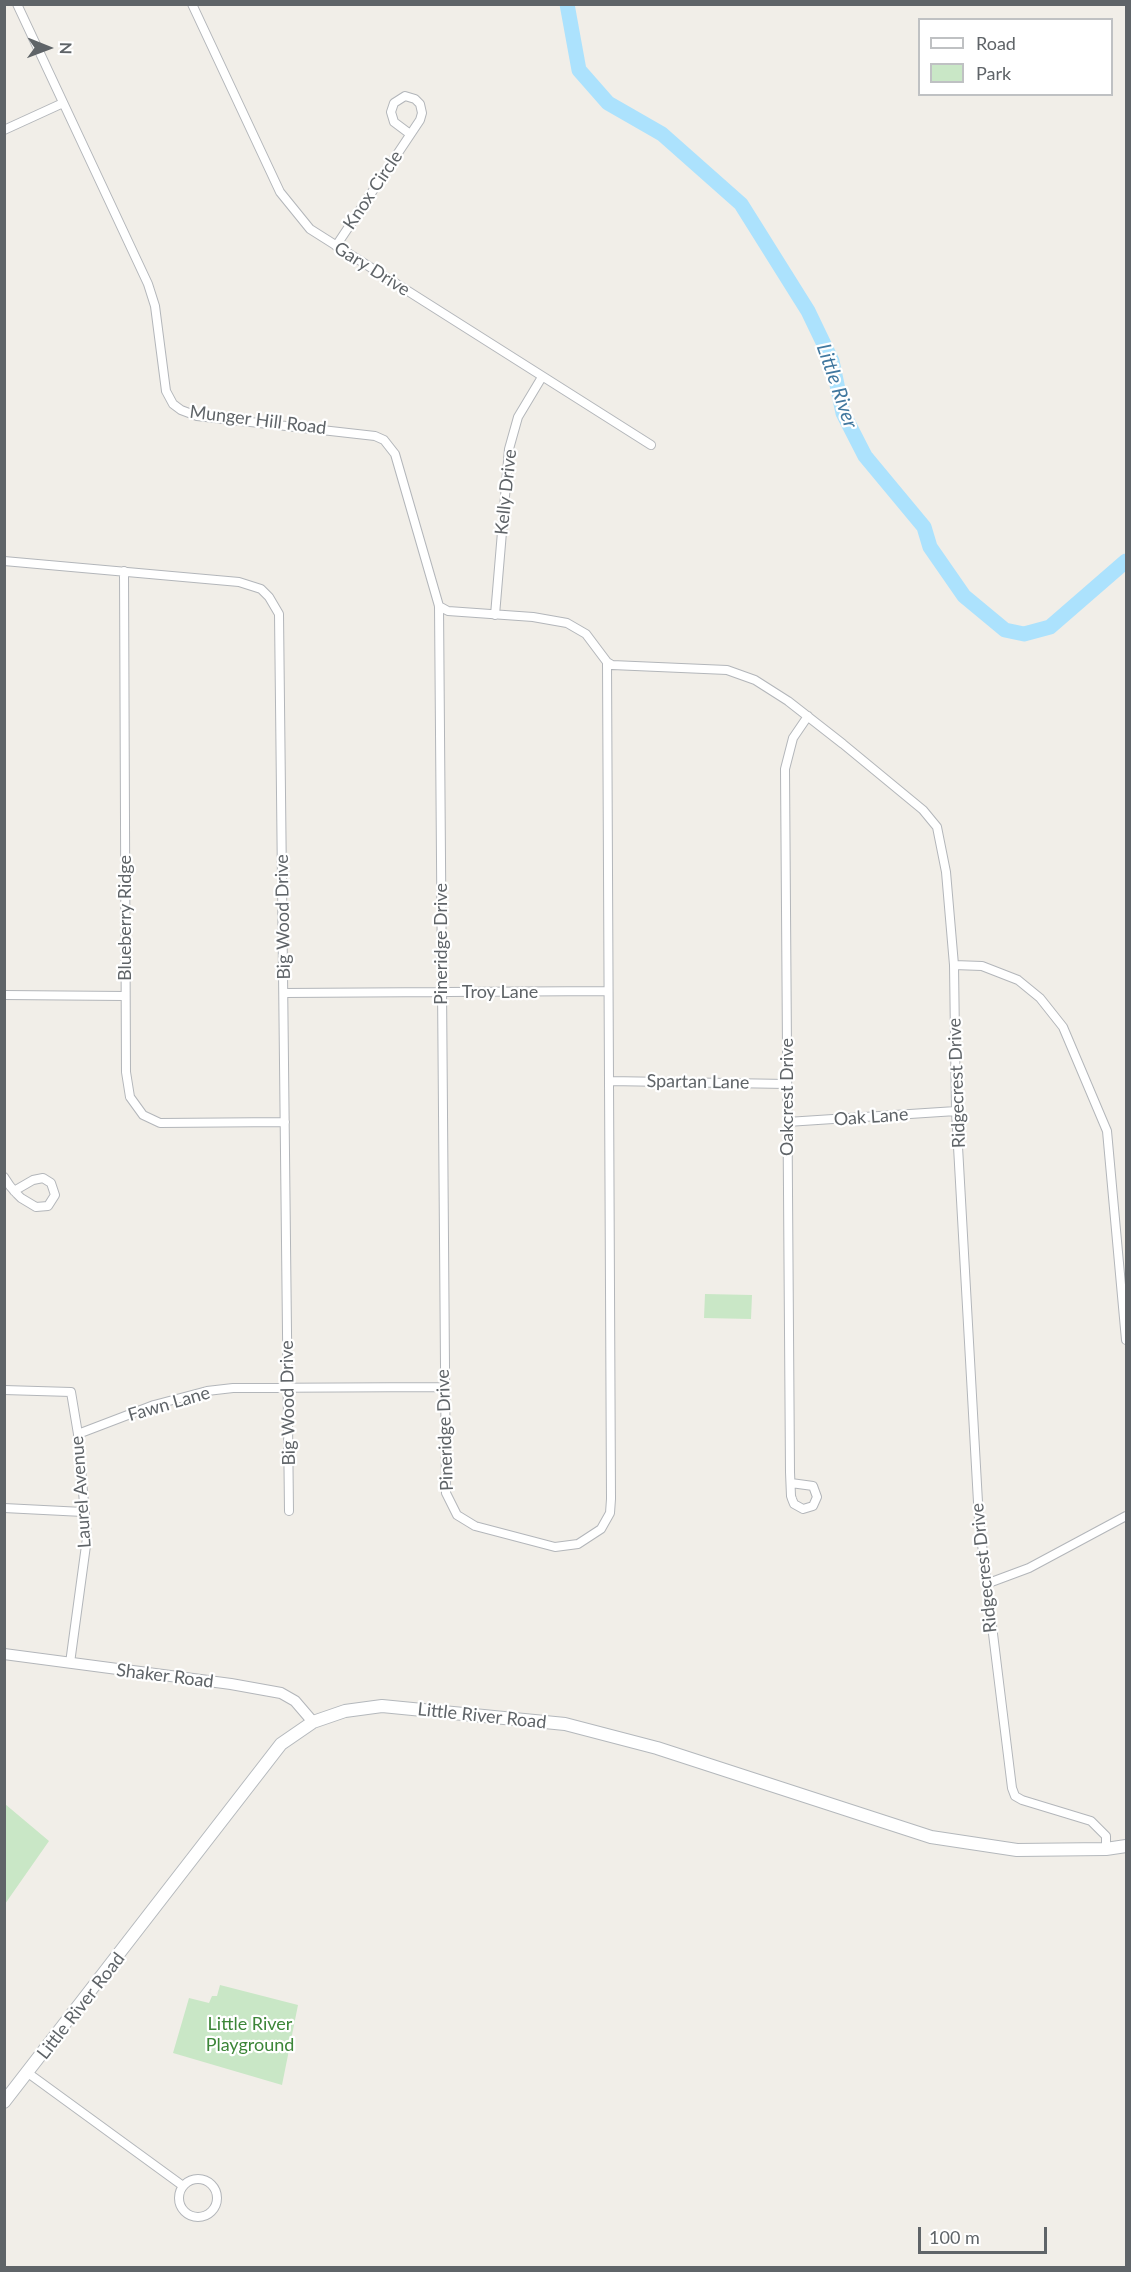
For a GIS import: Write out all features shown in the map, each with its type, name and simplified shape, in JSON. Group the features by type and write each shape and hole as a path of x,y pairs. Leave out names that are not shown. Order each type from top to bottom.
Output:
{"main road":[{"name":"Little River Road","path":"4,2103 281,1744 314,1722 345,1711 382,1706 565,1724 657,1748 931,1837 1017,1850 1106,1849 1126,1846"}],"street":[{"name":"Munger Hill Road","path":"17,4 152,294 164,381 173,404 197,416 364,433 384,440 395,454 439,606"},
{"name":"Gary Drive","path":"192,4 280,192 310,229 651,445"},
{"name":"Knox Circle","path":"336,246 420,120 422,110 415,99 405,96 396,100 391,112 394,122 410,134"},
{"path":"4,130 63,103"},
{"name":"Kelly Drive","path":"495,615 509,449 518,417 542,377"},
{"name":"Big Wood Drive","path":"4,561 239,582 261,590 269,597 279,614 289,1511"},
{"name":"Blueberry Ridge","path":"124,571 127,1085 130,1097 143,1115 160,1123 285,1122"},
{"path":"439,606 448,611 555,620 578,628 594,641 607,662"},
{"name":"Pineridge Drive","path":"439,606 444,1480 448,1502 457,1515 475,1526 555,1547 578,1544 601,1529 610,1513 611,1499 607,662"},
{"name":"Ridgecrest Drive","path":"607,662 630,667 727,670 755,680 808,716 923,810 937,827 946,872 954,965 956,1111 976,1489 1005,1741 1015,1796 1091,1821 1106,1836 1106,1849"},
{"name":"Oakcrest Drive","path":"791,1483 785,769 793,738 808,716"},
{"path":"954,965 982,966 1018,980 1041,998 1063,1027 1107,1131 1126,1340"},
{"name":"Troy Lane","path":"284,993 609,991"},
{"path":"4,996 126,996"},
{"name":"Spartan Lane","path":"609,1081 787,1084"},
{"name":"Oak Lane","path":"787,1122 956,1111"},
{"path":"4,1178 15,1191 25,1201 39,1208 51,1204 55,1195 51,1183 43,1178 33,1180 15,1191"},
{"name":"Fawn Lane","path":"78,1434 154,1405 207,1391 443,1387"},
{"name":"Laurel Avenue","path":"4,1390 71,1392 78,1434 87,1538 70,1663"},
{"path":"4,1508 83,1512"},
{"path":"986,1584 1029,1568 1126,1516"},
{"name":"Shaker Road","path":"4,1654 281,1694 295,1701 314,1722"},
{"path":"28,2073 183,2186"},
{"path":"193,2179 210,2183 217,2200 212,2211 207,2215 194,2217 183,2210 179,2198 183,2186 193,2179"}],"green space":[{"path":"705,1294 752,1295 751,1319 704,1318"},
{"path":"5,1804 49,1841 5,1904"},
{"name":"Little River Playground","path":"220,1985 298,2005 282,2085 173,2053 189,1998 209,2003 212,1996 217,1996"}],"waterway":[{"name":"Little River","path":"567,4 579,70 608,103 662,134 741,204 808,311 832,361 843,413 865,456 924,527 930,547 964,596 1005,630 1024,634 1050,627 1126,561"}]}
